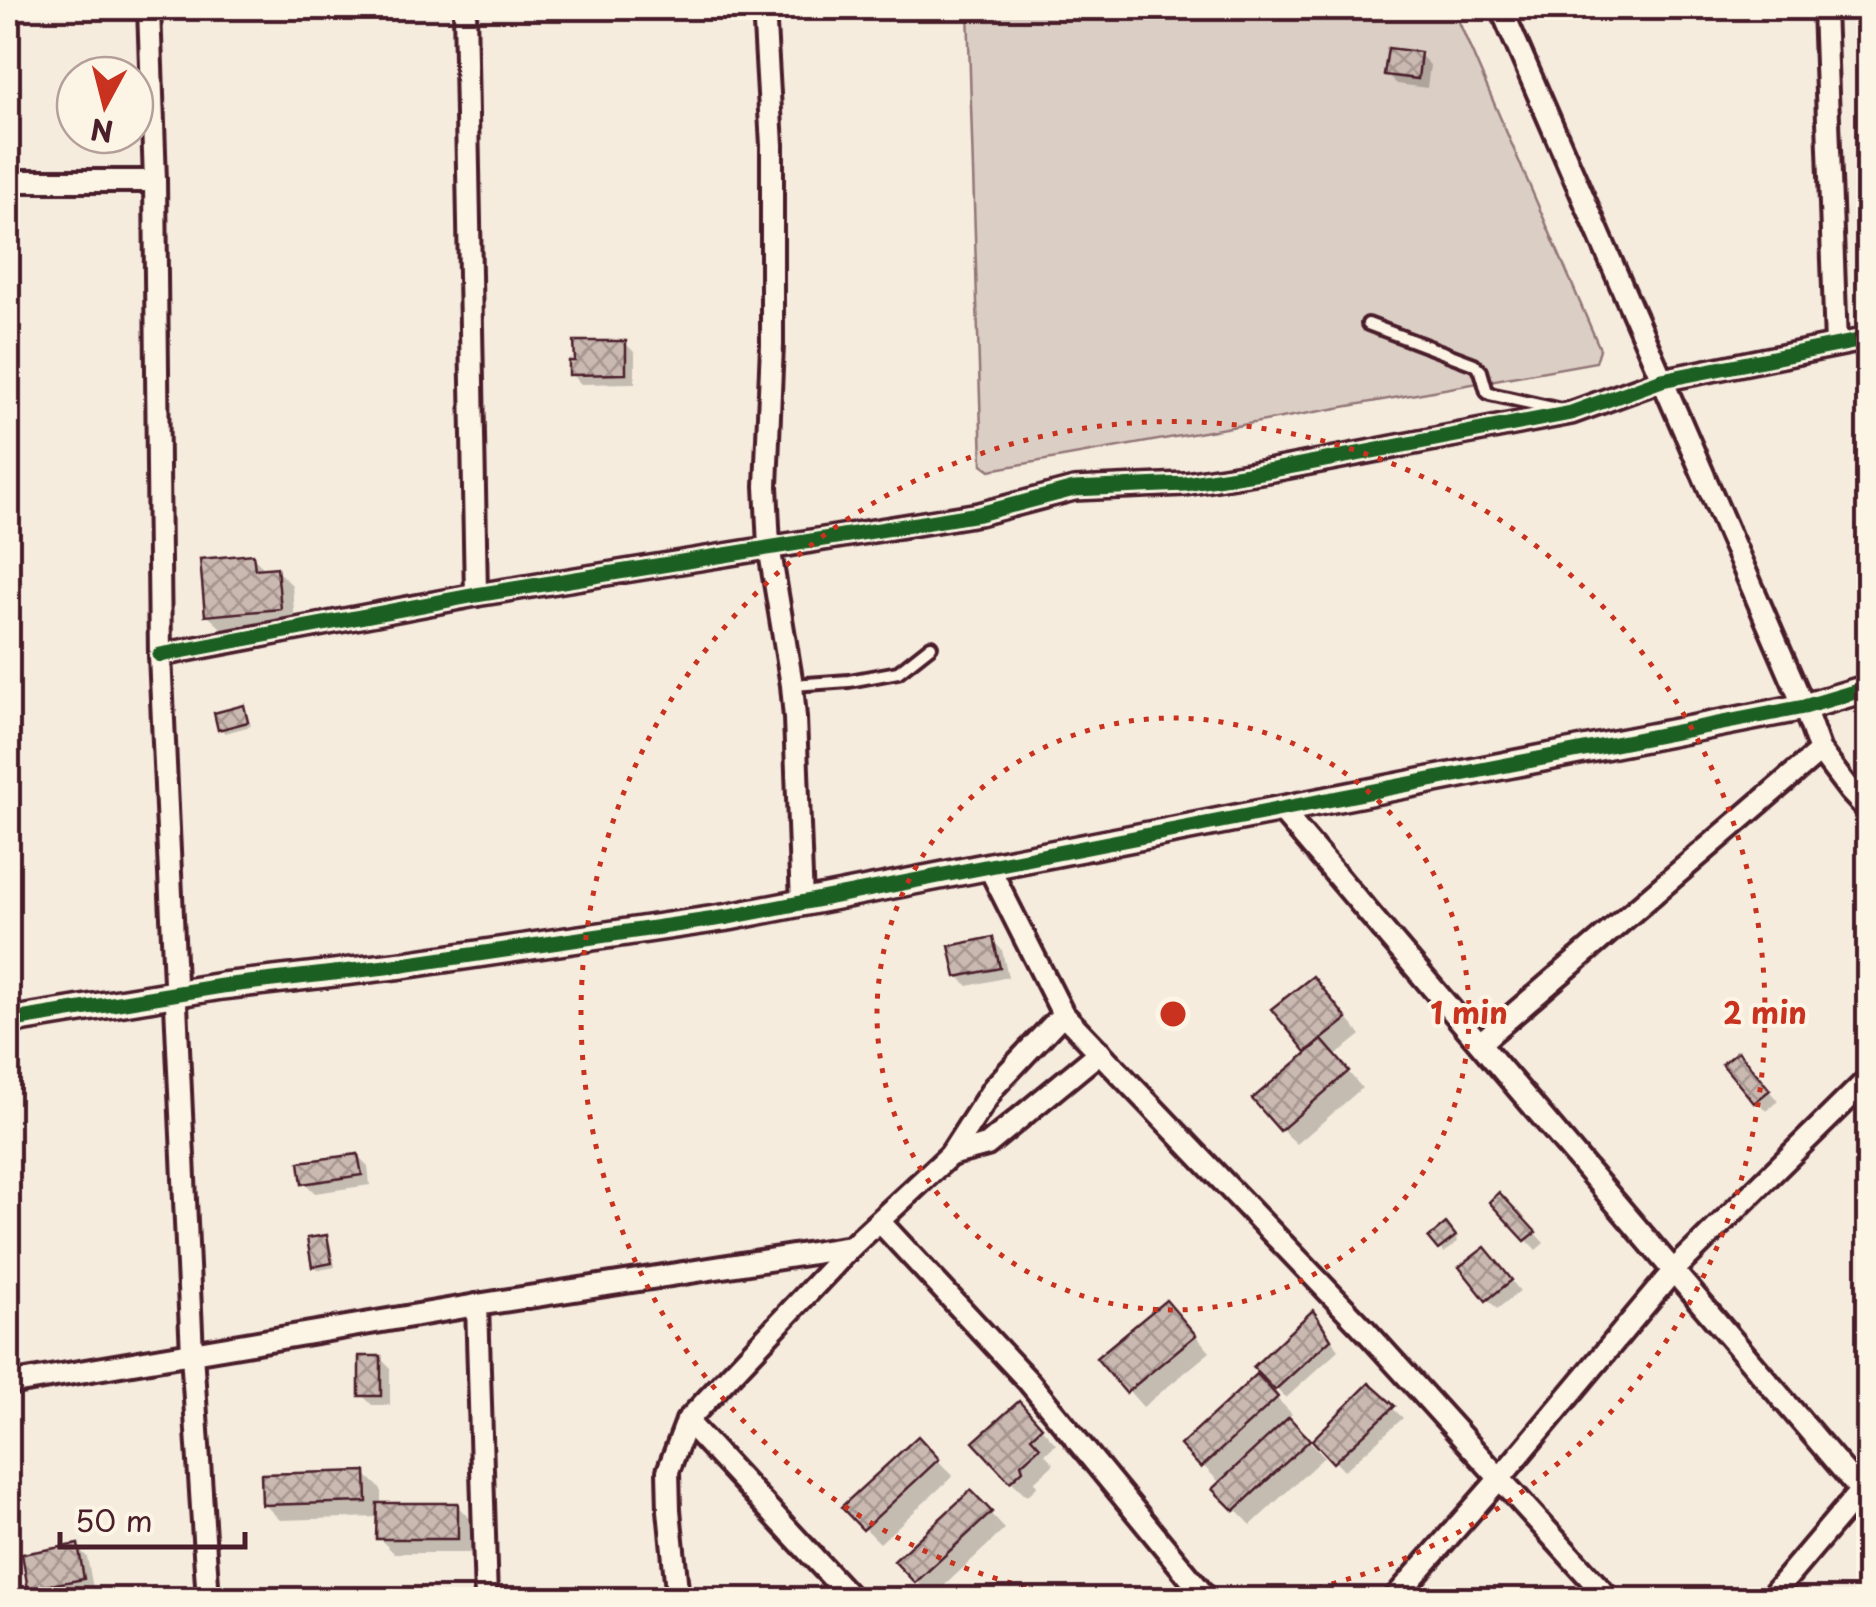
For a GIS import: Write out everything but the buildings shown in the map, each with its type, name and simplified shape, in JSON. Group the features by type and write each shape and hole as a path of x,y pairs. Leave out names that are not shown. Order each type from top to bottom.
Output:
{"street":[{"path":"148,8 156,181 160,655 192,1352 208,1600"},
{"path":"465,8 476,595"},
{"path":"764,8 772,144 772,345 766,486 769,546 792,685 802,904"},
{"path":"1500,8 1820,751 1868,810"},
{"path":"1824,8 1836,345"},
{"path":"8,182 156,181"},
{"path":"160,655 476,595 979,514 1074,489 1186,484 1272,470 1571,413 1662,380 1868,339"},
{"path":"8,1021 176,993 403,965 802,904 1804,707 1868,688"},
{"path":"1480,1043 1820,751"},
{"path":"1281,810 1864,1486 1768,1600"},
{"path":"990,867 1063,1014 1366,1331 1610,1600"},
{"path":"678,1600 668,1471 687,1421 851,1247 950,1155 994,1087 1063,1014"},
{"path":"950,1155 987,1145 1100,1052"},
{"path":"1394,1600 1674,1270 1868,1079"},
{"path":"880,1222 1029,1382 1208,1600"},
{"path":"8,1384 851,1247"},
{"path":"478,1305 486,1600"},
{"path":"687,1421 853,1600"}],"lane":[{"path":"1368,324 1474,364 1490,394 1571,413"},
{"path":"792,685 898,672 931,646"}],"shaded area":[{"path":"968,8 1453,8 1600,349 1596,362 990,470 982,464"}],"cycle path":[{"path":"160,655 476,595 979,514 1074,489 1185,484 1273,470 1571,413 1662,380 1868,339"},
{"path":"8,1021 222,986 403,965 729,917 1804,707 1868,688"}]}
